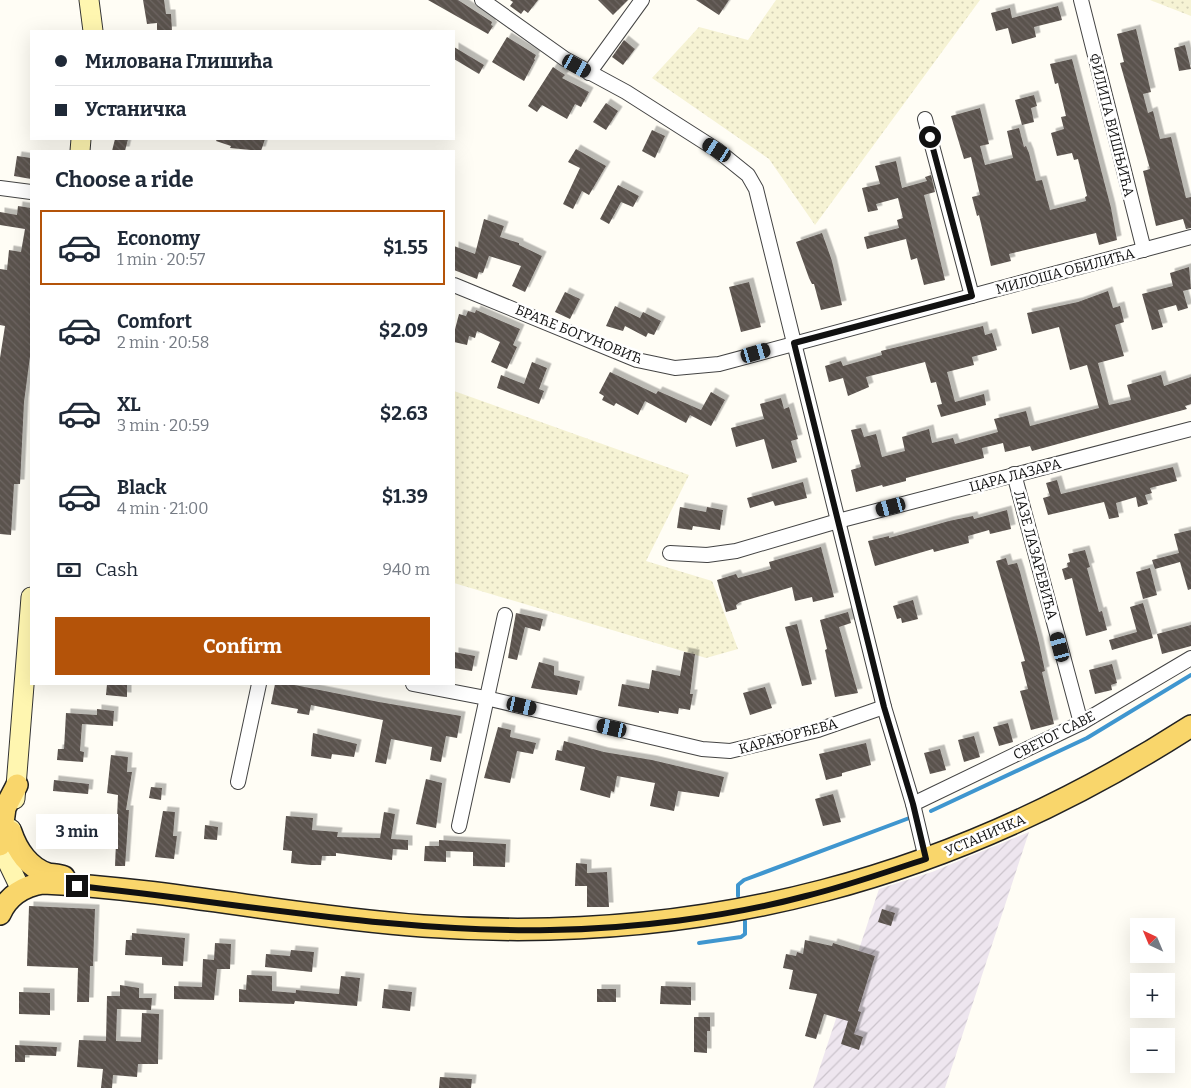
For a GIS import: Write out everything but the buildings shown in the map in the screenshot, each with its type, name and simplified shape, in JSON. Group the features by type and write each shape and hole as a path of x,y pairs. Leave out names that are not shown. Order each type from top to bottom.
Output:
{"main road":[{"name":"УСТАНИЧКА","path":"21,890 43,883 392,924 488,930 550,930 622,926 764,906 826,891 926,859 1012,825 1075,794 1126,766 1191,726"},
{"path":"17,785 4,808 6,838 37,869 47,874 62,876 77,886"},
{"path":"0,914 8,900 21,890"}],"street":[{"path":"89,0 93,25"},
{"path":"93,25 100,0"},
{"path":"590,73 642,0"},
{"name":"ФИЛИПА ВИШЊИЋА","path":"1081,0 1144,250"},
{"path":"491,2 565,59 626,92 717,150 748,175 756,189 884,707 913,804 926,859"},
{"path":"925,120 972,296"},
{"path":"0,188 30,192"},
{"name":"МИЛОША ОБИЛИЋА","path":"794,343 1191,237"},
{"name":"БРАЋЕ БОГУНОВИЋ","path":"455,284 637,360 675,368 719,364 794,343"},
{"name":"ЦАРА ЛАЗАРА","path":"670,553 707,555 736,551 838,521 1014,474 1190,433"},
{"name":"ЛАЗЕ ЛАЗАРЕВИЋА","path":"1014,474 1081,724"},
{"path":"17,785 30,611"},
{"path":"459,826 505,614"},
{"name":"СВЕТОГ САВЕ","path":"913,804 1081,724 1191,658"},
{"path":"238,782 259,685"},
{"name":"КАРАЂОРЂЕВА","path":"418,685 486,698 702,749 730,751 818,730 884,707"},
{"path":"6,838 9,865 21,890"}],"shaded area":[{"path":"776,0 980,0 815,225 769,159 652,78 699,27 748,40"},
{"path":"1150,0 1191,0 1191,16"},
{"path":"455,391 689,475 646,561 712,581 738,649 706,658 455,583"},
{"path":"1029,832 945,1088 813,1088 879,889 932,872"}],"waterway":[{"path":"931,811 1087,738 1191,675"},
{"path":"738,896 738,885 744,880 912,817"},
{"path":"699,943 741,937 745,934 745,921"}],"route":[{"path":"77,886 198,899 392,924 460,929 550,930 622,926 764,906 826,891 926,859 913,804 884,707 794,343 972,296 930,137"}]}
